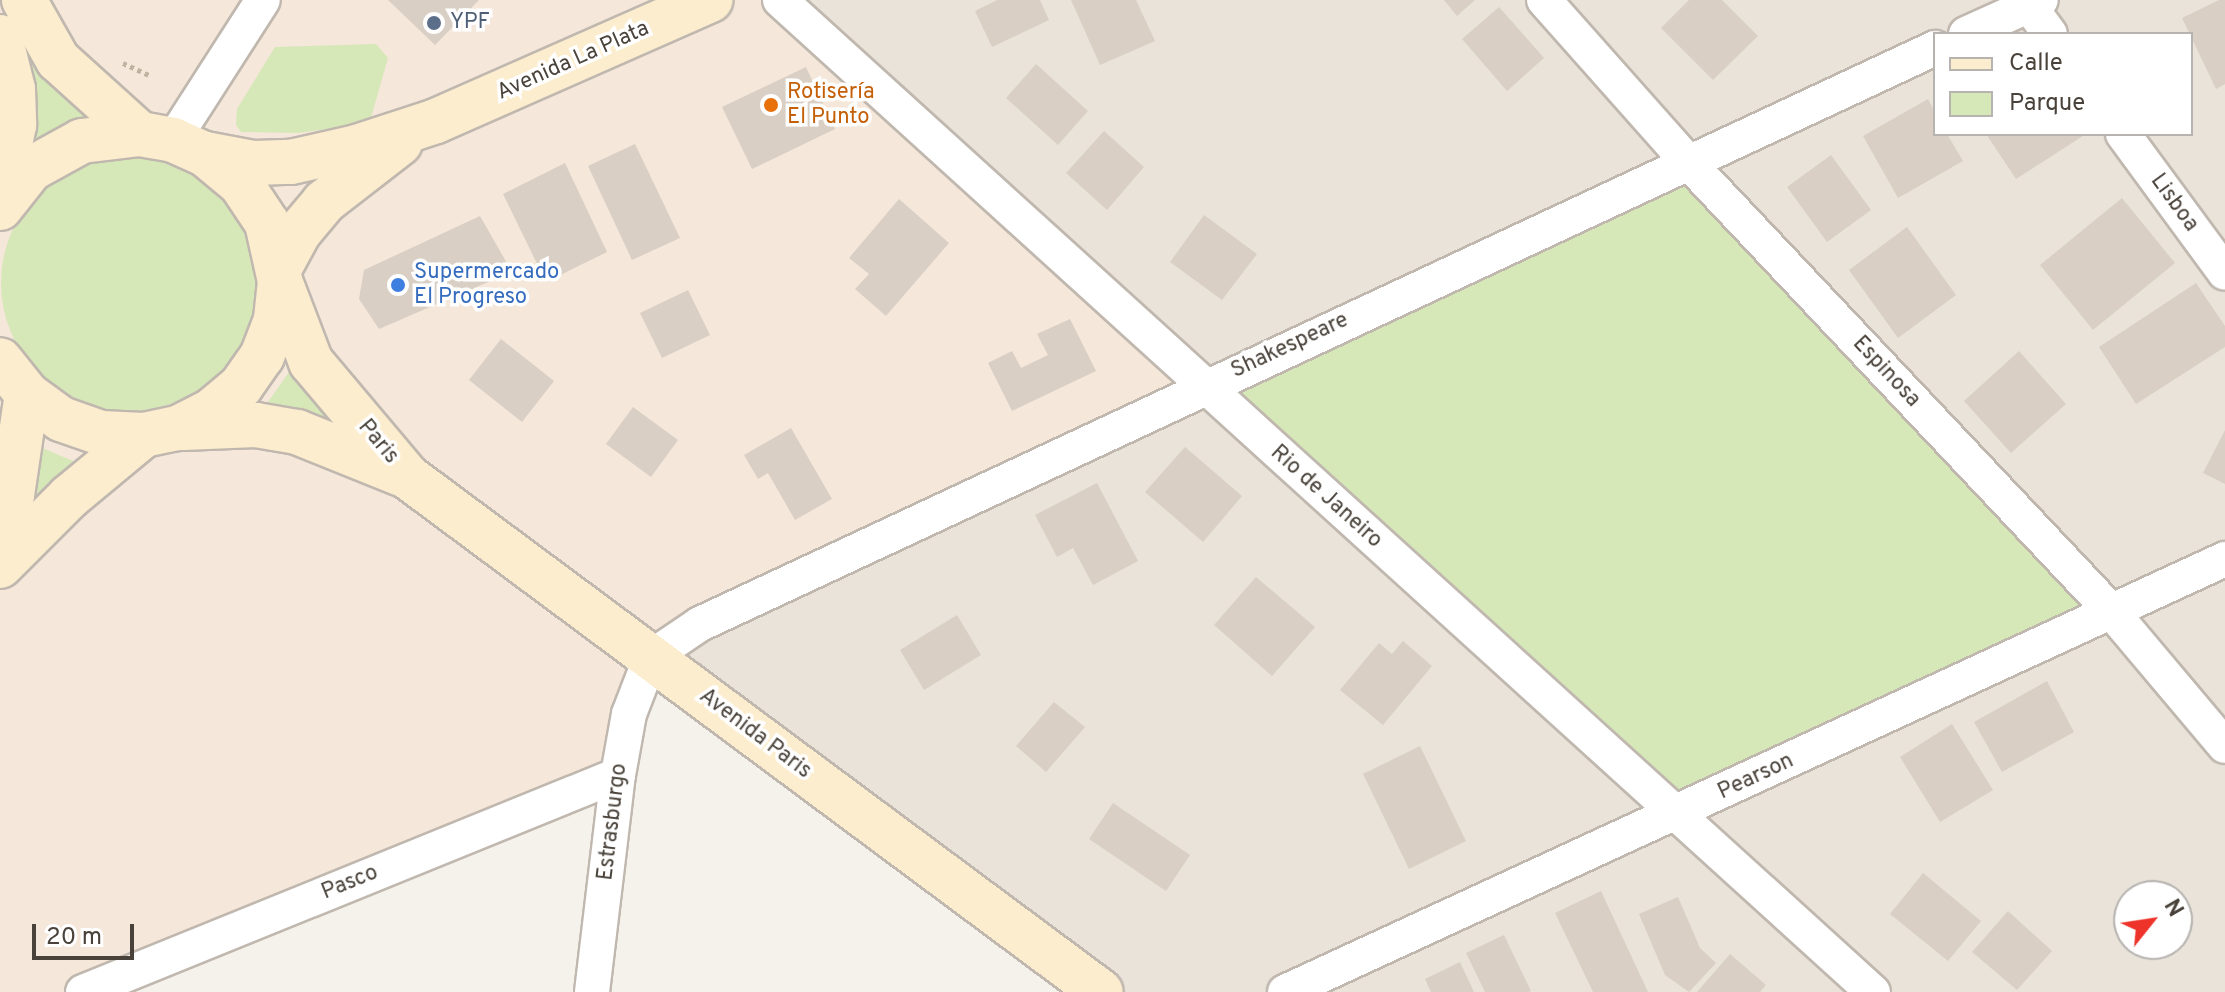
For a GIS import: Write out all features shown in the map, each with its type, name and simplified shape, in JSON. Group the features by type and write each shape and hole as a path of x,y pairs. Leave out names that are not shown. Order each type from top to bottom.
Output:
{"main road":[{"name":"Paris","path":"24,0 58,60 173,143 241,184 258,210 311,362 408,477"},
{"name":"Avenida La Plata","path":"280,275 299,232 324,202 389,150 436,121 710,0"},
{"path":"0,37 14,113 0,192"},
{"name":"Avenida La Plata","path":"173,143 254,163 291,162 436,121"},
{"path":"0,208 31,169 55,152 82,141 173,143"},
{"path":"0,566 69,497 160,431 211,411 255,366 276,320 280,275"},
{"name":"Paris","path":"11,381 61,419 101,433 256,425 297,432 408,477"},
{"path":"0,537 12,495 11,381"},
{"name":"Avenida Paris","path":"408,477 1101,992"}],"street":[{"path":"173,143 263,0"},
{"name":"Rio de Janeiro","path":"780,0 1203,387 1680,812 1873,992"},
{"name":"Espinosa","path":"1544,0 1687,161 2112,612 2225,746"},
{"path":"1970,32 2032,2 2049,32"},
{"name":"Shakespeare","path":"651,657 700,624 1687,161 1933,49"},
{"name":"Lisboa","path":"2124,136 2225,273"},
{"name":"Pearson","path":"1285,992 2225,559"},
{"name":"Estrasburgo","path":"592,992 618,775 629,714 651,657"},
{"name":"Pasco","path":"83,992 618,775"}],"path":[{"path":"112,59 151,76"}],"shaded area":[{"path":"0,0 780,0 1203,387 651,657 618,775 89,992 0,992"},
{"path":"780,0 2225,0 2225,992 1101,992 651,657"}],"green space":[{"path":"376,44 388,58 370,121 298,133 241,132 236,125 237,109 275,47"},
{"path":"29,47 91,122 37,150"},
{"path":"129,155 166,161 189,170 210,184 228,202 247,234 257,283 251,320 242,343 228,364 210,382 178,401 129,411 92,405 69,396 48,382 30,364 11,332 1,283 7,246 16,223 30,202 48,184 80,165"},
{"path":"1687,161 2112,612 1680,812 1203,387"},
{"path":"294,365 332,417 261,412"},
{"path":"28,442 85,466 26,521"}],"building":[{"name":"YPF","path":"388,0 479,0 435,45"},
{"path":"997,0 1040,0 1049,20 992,47 975,11"},
{"path":"1071,0 1136,0 1155,41 1100,65"},
{"path":"1444,0 1475,0 1457,16"},
{"path":"1689,0 1722,0 1758,36 1713,80 1661,28"},
{"path":"2225,0 2225,84 2216,89 2193,41 2193,32 2189,32 2182,18"},
{"path":"1499,7 1544,58 1507,91 1462,39"},
{"path":"1036,64 1088,111 1058,145 1006,98"},
{"path":"806,67 835,129 752,169 722,107"},
{"path":"1928,99 1933,108 1933,136 1948,136 1963,161 1898,198 1863,136"},
{"path":"1104,131 1144,167 1107,210 1066,173"},
{"path":"1987,136 2083,136 2016,179"},
{"path":"635,144 680,238 632,260 588,166"},
{"path":"1831,155 1871,210 1827,242 1787,187"},
{"path":"565,163 607,252 546,282 503,194"},
{"path":"2122,198 2175,263 2093,330 2040,265"},
{"path":"899,199 949,243 886,316 855,289 869,274 849,258"},
{"path":"1204,215 1257,254 1222,300 1170,262"},
{"path":"480,216 508,265 495,279 379,329 359,299 364,270"},
{"path":"1907,227 1956,295 1898,338 1849,270"},
{"path":"2196,283 2225,326 2225,347 2136,404 2099,347"},
{"path":"688,290 710,335 662,358 640,313"},
{"path":"1070,319 1096,371 1012,411 988,363 1012,351 1021,368 1048,355 1037,334"},
{"path":"501,339 554,381 522,422 469,380"},
{"path":"2019,351 2066,404 2011,453 1964,401"},
{"path":"633,407 678,440 651,477 606,444"},
{"path":"791,428 832,499 795,520 768,473 758,479 744,455"},
{"path":"2225,430 2225,484 2203,473"},
{"path":"1185,447 1242,496 1203,542 1145,492"},
{"path":"1097,483 1138,561 1093,585 1073,548 1057,557 1035,515"},
{"path":"1256,577 1315,627 1272,676 1214,625"},
{"path":"957,615 981,655 924,690 900,650"},
{"path":"1403,641 1432,666 1383,725 1340,690 1379,643 1392,654"},
{"path":"2047,681 2074,732 2002,772 1974,722"},
{"path":"1054,702 1085,727 1046,772 1016,746"},
{"path":"1952,724 1993,790 1940,822 1900,757"},
{"path":"1420,746 1466,841 1409,869 1363,774"},
{"path":"1113,803 1190,855 1166,891 1089,839"},
{"path":"1923,873 1981,921 1948,961 1890,914"},
{"path":"1601,891 1648,992 1593,992 1555,913"},
{"path":"1678,897 1700,948 1716,963 1689,992 1665,975 1639,914"},
{"path":"2008,911 2052,951 2017,990 1972,952"},
{"path":"1504,935 1531,991 1485,992 1466,953"},
{"path":"1730,954 1766,985 1760,992 1697,992"},
{"path":"1460,962 1474,992 1431,992 1425,979"}],"place":[{"name":"YPF","path":"434,23"},
{"name":"Rotisería El Punto","path":"771,105"},
{"name":"Supermercado El Progreso","path":"398,285"}]}
